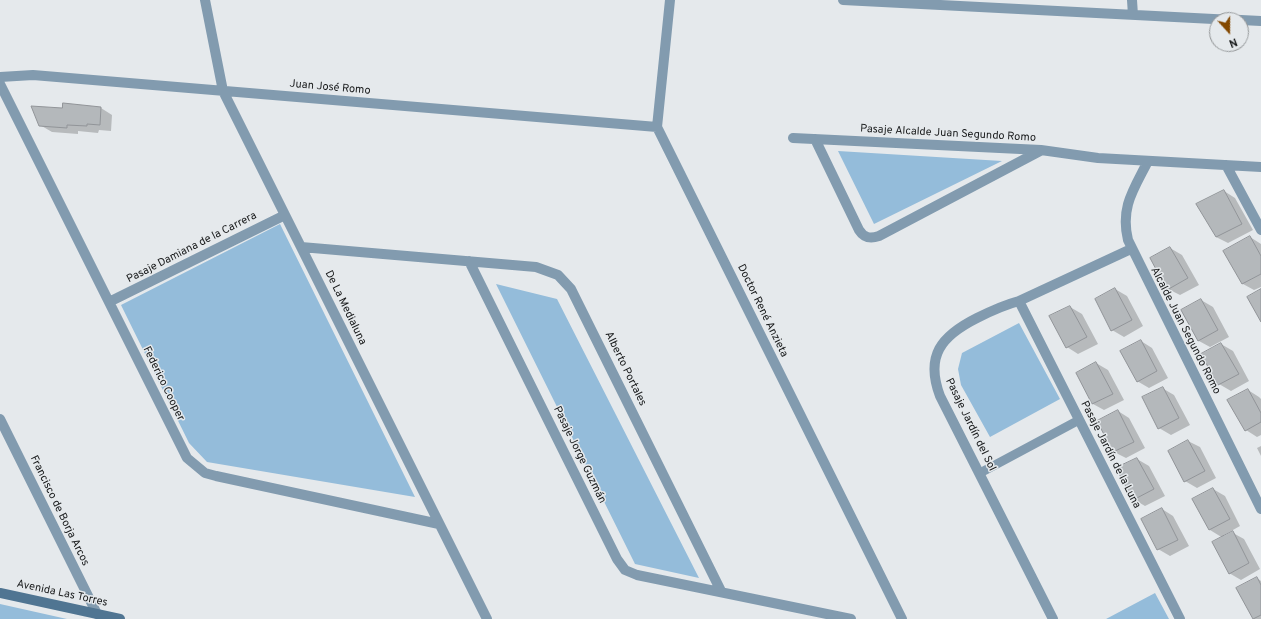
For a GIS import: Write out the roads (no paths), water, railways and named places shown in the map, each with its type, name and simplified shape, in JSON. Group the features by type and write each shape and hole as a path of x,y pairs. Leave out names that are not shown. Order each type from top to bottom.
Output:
{"street":[{"name":"De La Medialuna","path":"205,0 223,91 487,619"},
{"path":"657,127 670,0"},
{"path":"843,0 976,4 1209,19"},
{"path":"1132,0 1134,15"},
{"path":"1249,21 1261,22"},
{"name":"Juan José Romo","path":"0,77 33,75 657,127"},
{"name":"Federico Cooper","path":"0,84 181,449 195,466 205,473 216,476 439,524"},
{"name":"Doctor René Anzieta","path":"657,127 902,619"},
{"name":"Pasaje Alcalde Juan Segundo Romo","path":"793,138 1041,150"},
{"name":"Pasaje Alcalde Juan Segundo Romo","path":"815,139 859,230 862,234 871,238 879,236 1041,150"},
{"path":"1041,150 1098,158 1261,167"},
{"name":"Alcalde Juan Segundo Romo","path":"1148,161 1125,210 1125,231 1131,249 1261,509"},
{"path":"1226,165 1261,230"},
{"name":"Pasaje Damiana de la Carrera","path":"109,302 285,215"},
{"name":"Alberto Portales","path":"301,247 536,267 558,275 571,289 721,591"},
{"name":"Pasaje Jardín del Sol","path":"1053,619 940,396 934,378 935,358 944,340 962,326 1002,305 1019,301 1131,249"},
{"name":"Pasaje Jorge Guzmán","path":"469,261 620,565 625,570 637,575 721,591"},
{"name":"Pasaje Jardín de la Luna","path":"1019,301 1180,619"},
{"name":"Francisco de Borja Arcos","path":"0,419 97,614"},
{"path":"721,591 851,619"},
{"name":"Avenida Las Torres","path":"0,593 120,619"}],"lane":[{"path":"980,473 1079,420"}]}
